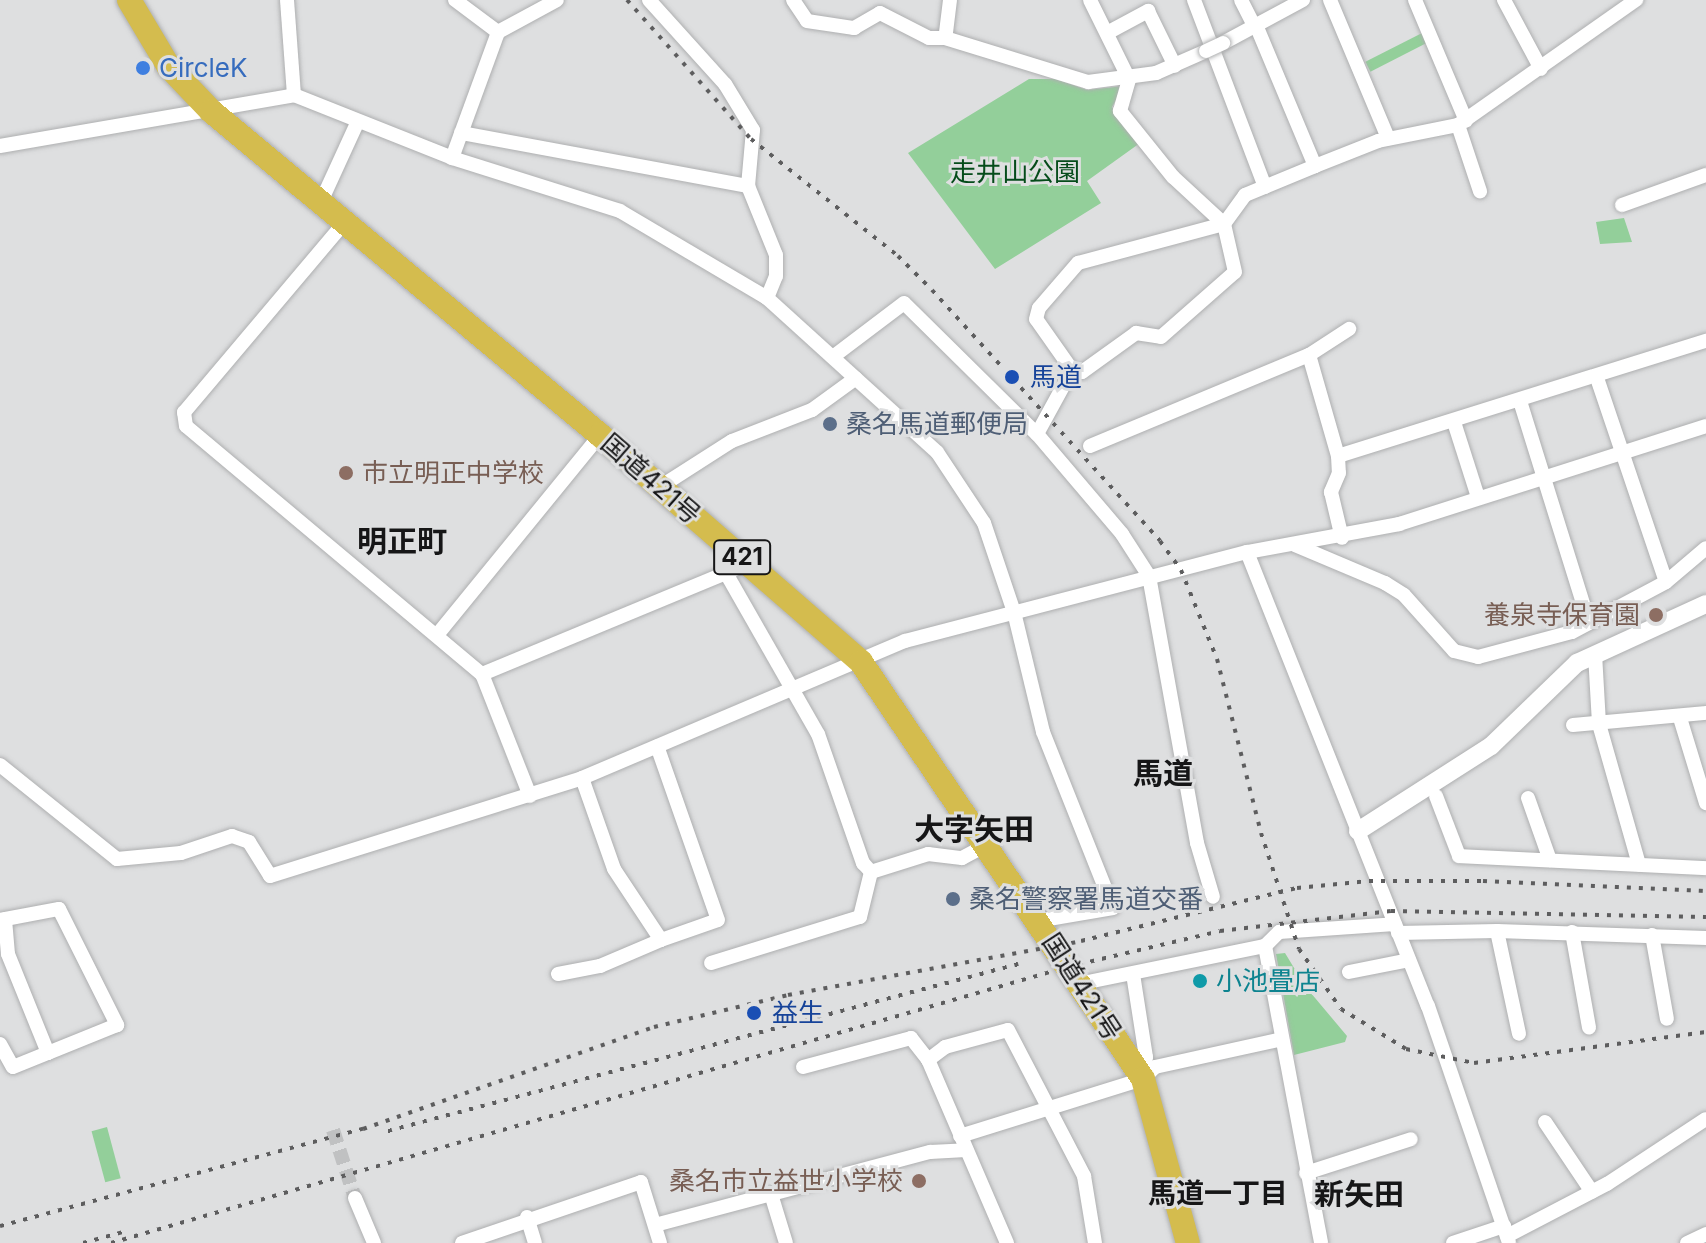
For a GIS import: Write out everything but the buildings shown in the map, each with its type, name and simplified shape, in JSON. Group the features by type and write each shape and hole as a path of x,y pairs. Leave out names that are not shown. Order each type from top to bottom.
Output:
{"highway":[{"name":"国道421号","path":"129,0 169,67 211,111 660,487 737,568 861,662 1140,1076 1188,1243"}],"street":[{"path":"287,0 294,95"},
{"path":"455,0 498,32"},
{"path":"452,158 498,32 556,0"},
{"path":"649,0 725,84 753,130 748,186 776,255 776,276 767,298"},
{"path":"793,0 807,21 854,28 880,13 929,38 945,38 1088,82 1129,79 1175,66 1303,0"},
{"path":"945,38 950,0"},
{"path":"1090,0 1129,79 1119,106 1123,115 1173,177 1224,224 1235,272 1230,281 1161,337 1136,333 1082,372 1072,370 1036,319 1069,271 1083,260 1224,224 1245,195 1388,138 1462,123 1636,0"},
{"path":"1194,0 1265,187"},
{"path":"1241,0 1255,25 1315,166"},
{"path":"1330,0 1388,138"},
{"path":"1415,0 1462,123 1480,191"},
{"path":"1504,0 1541,69"},
{"path":"1107,33 1148,11 1175,66"},
{"path":"0,146 294,95 452,158 620,211 767,298 937,452 973,500 1014,612 1043,732 1113,908 1038,921"},
{"path":"320,204 358,121"},
{"path":"461,133 748,186"},
{"path":"1622,205 1706,175"},
{"path":"344,223 184,412 186,426 482,674 530,796"},
{"path":"834,356 905,304 1037,434 1122,534 1149,576 1197,843 1213,897"},
{"path":"1090,446 1309,355 1349,329"},
{"path":"1338,456 1597,378 1706,341"},
{"path":"1309,355 1338,456 1339,473 1331,492 1342,538"},
{"path":"1037,434 1072,370"},
{"path":"660,487 732,441 812,410 856,378"},
{"path":"1597,378 1618,451 1666,582"},
{"path":"1520,401 1589,622"},
{"path":"1454,422 1478,497"},
{"path":"0,765 117,859 181,853 232,836 249,842 270,876 582,778 795,691 905,641 1247,552 1342,538 1706,426"},
{"path":"437,635 600,435"},
{"path":"1295,545 1404,595 1440,637 1466,655 1478,657 1572,632 1666,582 1706,548"},
{"path":"1247,552 1409,960 1507,1235"},
{"path":"482,674 737,568 827,755 856,845 871,872 860,917 711,963"},
{"path":"1358,831 1481,753 1577,663 1706,604"},
{"path":"1595,654 1599,724 1639,864"},
{"path":"1573,725 1680,718 1706,713"},
{"path":"1680,718 1706,803"},
{"path":"558,974 600,966 718,920 657,746"},
{"path":"582,778 614,869 661,940"},
{"path":"1436,796 1459,856 1706,868"},
{"path":"1528,798 1550,860"},
{"path":"871,872 928,854 962,858 986,845"},
{"path":"0,1044 13,1067 48,1053 117,1025 59,909 2,920 8,954 48,1053"},
{"path":"1078,984 1265,946 1279,932 1397,929 1706,938"},
{"path":"1497,931 1519,1034"},
{"path":"1572,932 1589,1027"},
{"path":"1652,935 1667,1019"},
{"path":"1265,946 1321,1243"},
{"path":"1349,972 1409,960"},
{"path":"1133,974 1146,1057 1140,1076"},
{"path":"928,1060 945,1047 1008,1030 1084,1176 1095,1243"},
{"path":"803,1067 911,1038 928,1060 1007,1243"},
{"path":"655,1225 963,1143 1140,1076 1155,1067 1282,1039"},
{"path":"1453,1243 1507,1235 1592,1192 1706,1119"},
{"path":"1545,1122 1592,1192"},
{"path":"1306,1173 1411,1139"},
{"path":"462,1243 527,1217 641,1182 660,1243"},
{"path":"771,1194 786,1243"},
{"path":"355,1198 374,1243"},
{"path":"527,1217 535,1243"},
{"path":"1687,1243 1706,1234"}],"green space":[{"path":"1426,31 1431,41 1370,72 1365,62"},
{"name":"走井山公園","path":"1029,79 1056,79 1087,90 1124,86 1112,107 1140,143 1087,181 1101,203 995,269 908,153"},
{"path":"1624,218 1632,242 1600,244 1596,222"},
{"path":"1285,953 1305,986 1347,1036 1345,1042 1294,1055 1276,954"},
{"path":"107,1127 121,1178 105,1182 92,1131"}],"tunnel":[{"path":"333,1130 355,1198"}],"railway":[{"path":"627,0 751,139 898,256 932,290 1160,541 1181,570 1217,659 1261,833 1299,949 1341,1009 1406,1049 1474,1063 1706,1032"},
{"path":"0,1226 363,1129 654,1027 788,995 1081,941 1297,888 1369,881 1483,881 1706,891"},
{"path":"111,1243 1067,967 1220,931 1391,911 1706,917"},
{"path":"388,1131 1026,962"},
{"path":"83,1243 123,1232"}],"place":[{"name":"CircleK","path":"143,68"},
{"name":"馬道","path":"1012,377"},
{"name":"桑名馬道郵便局","path":"830,424"},
{"name":"市立明正中学校","path":"346,473"},
{"name":"養泉寺保育園","path":"1656,615"},
{"name":"桑名警察署馬道交番","path":"953,899"},
{"name":"小池畳店","path":"1200,981"},
{"name":"益生","path":"754,1013"},
{"name":"桑名市立益世小学校","path":"919,1181"}],"district":[{"name":"明正町","path":"402,541"},
{"name":"馬道","path":"1163,773"},
{"name":"大字矢田","path":"974,829"},
{"name":"馬道一丁目","path":"1218,1193"},
{"name":"新矢田","path":"1359,1194"}]}
